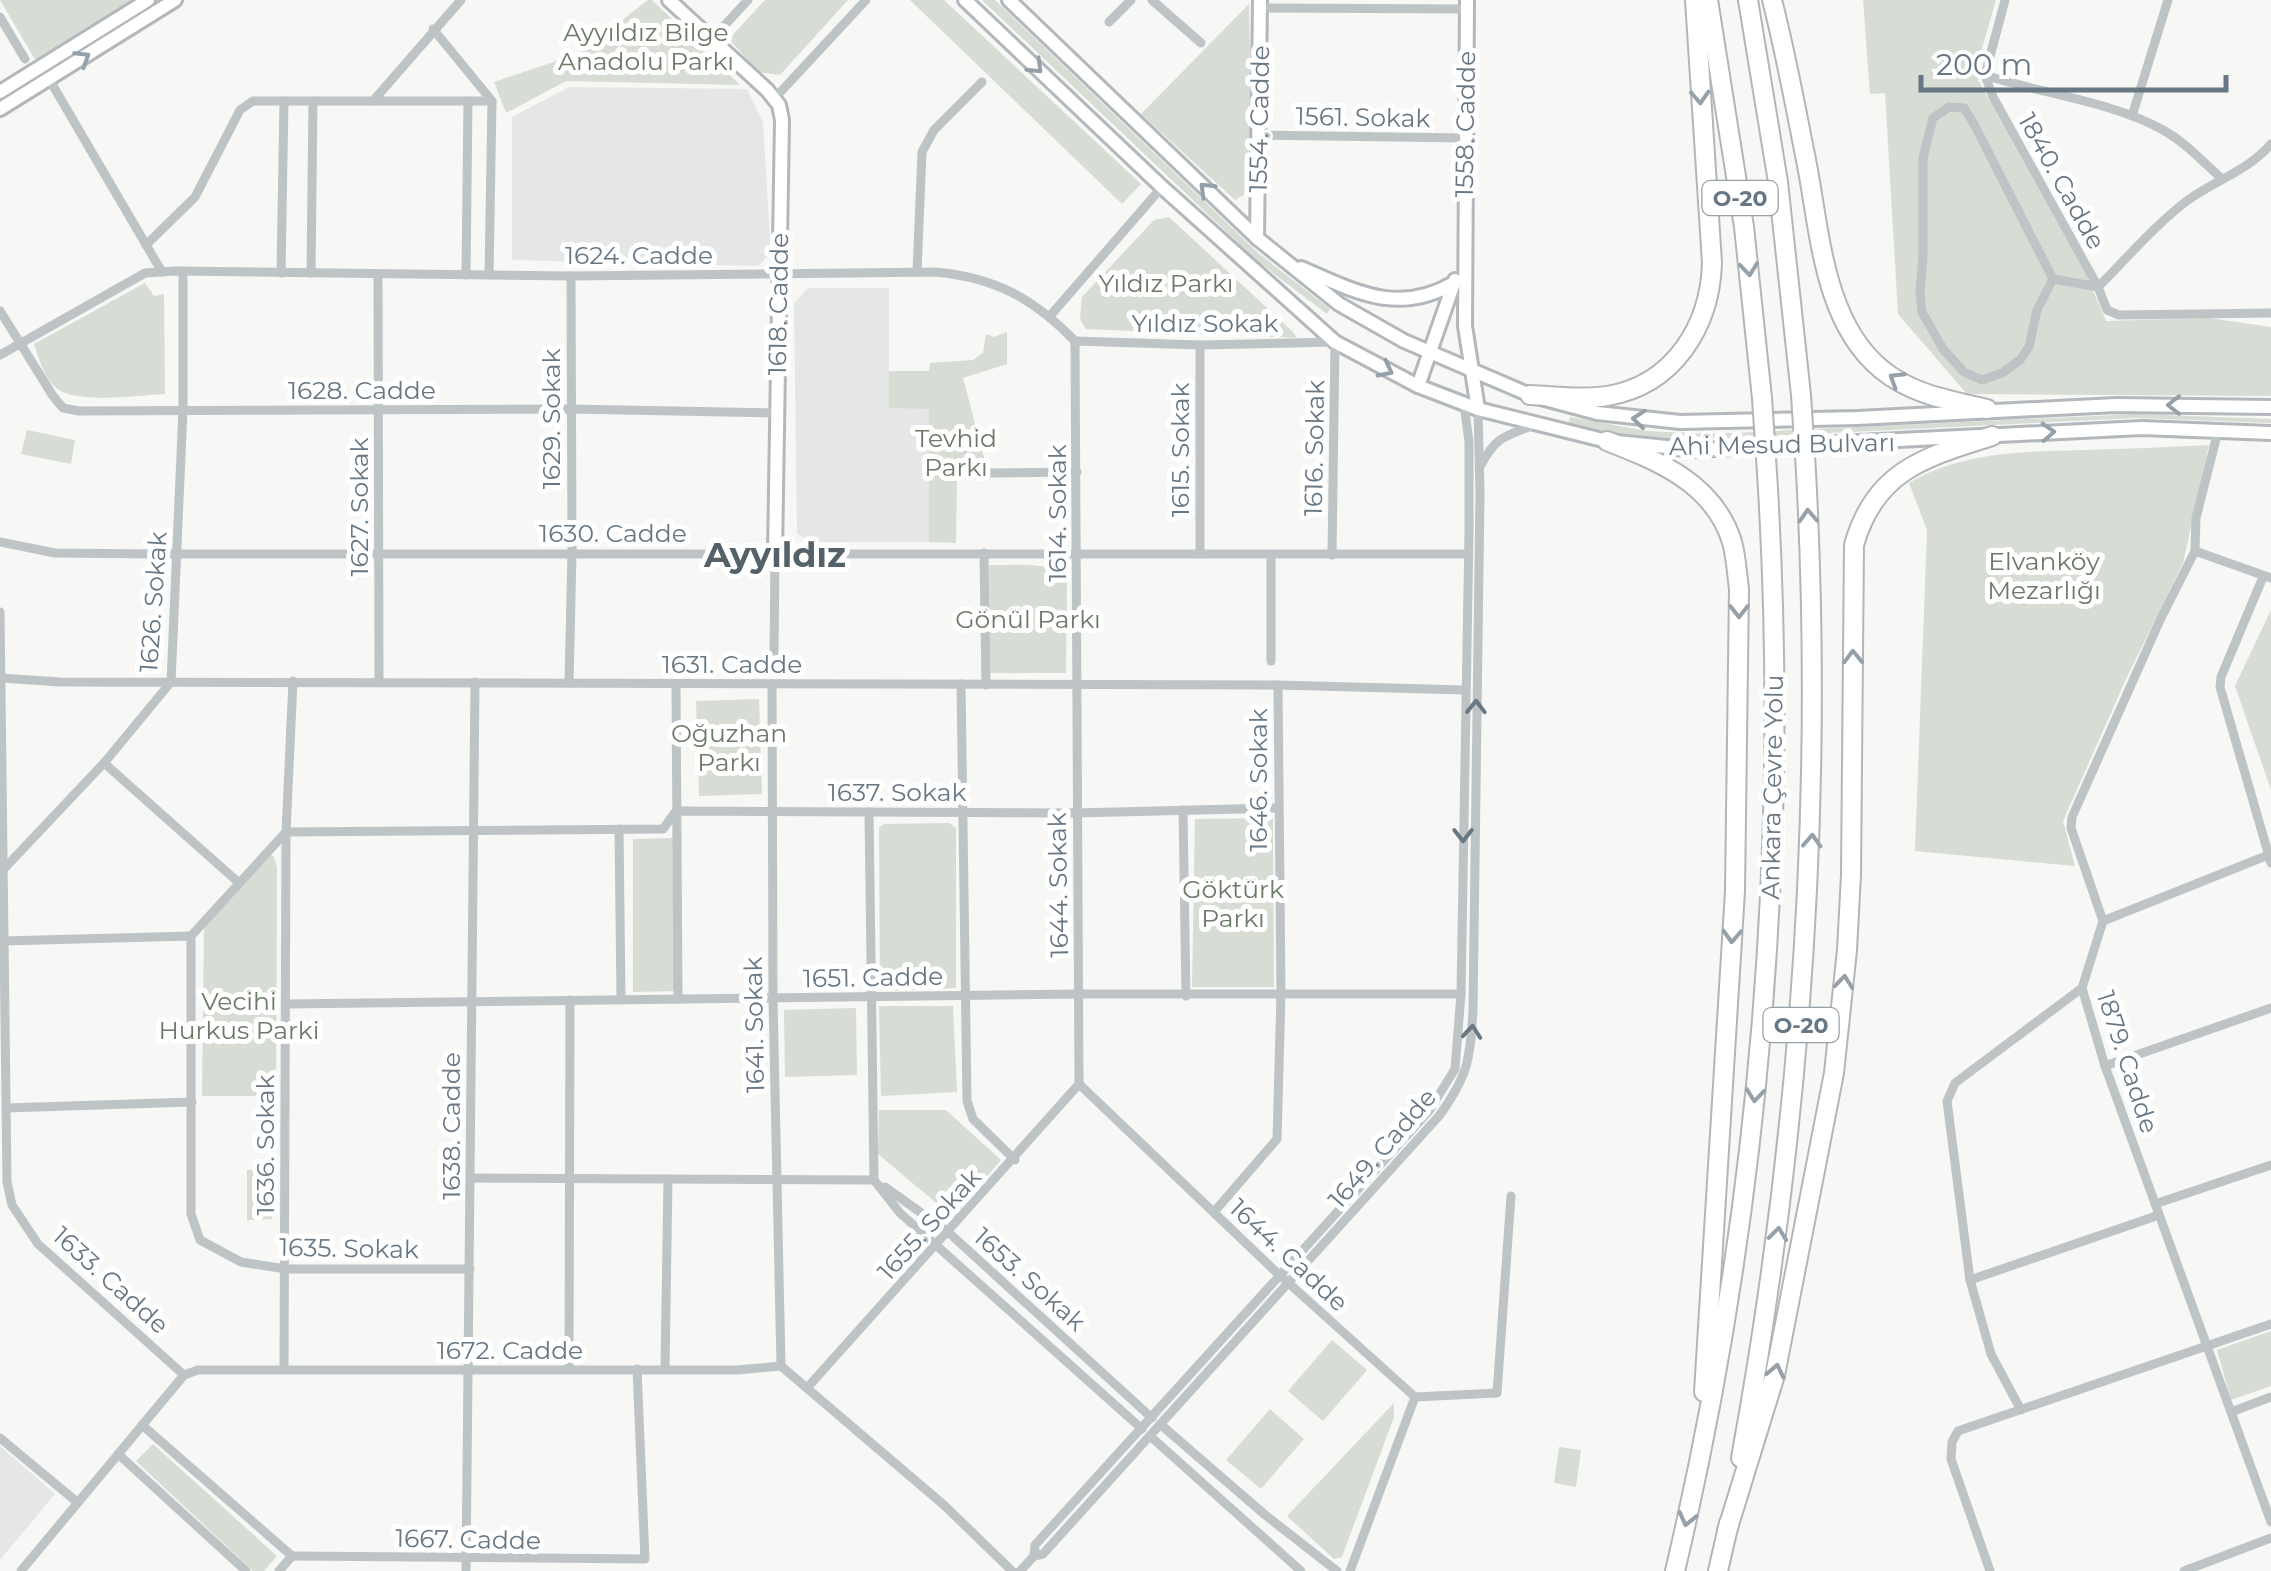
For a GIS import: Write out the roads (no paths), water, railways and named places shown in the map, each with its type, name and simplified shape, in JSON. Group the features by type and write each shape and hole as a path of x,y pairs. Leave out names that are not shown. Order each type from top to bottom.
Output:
{"highway":[{"path":"1530,395 1593,398 1632,389 1674,363 1704,317 1712,263 1696,0"},
{"name":"Ankara Çevre Yolu","path":"1675,1571 1700,1467 1742,1211 1765,993 1774,778 1773,574 1762,398 1744,227 1708,0"},
{"name":"Ankara Çevre Yolu","path":"1718,1571 1777,1239 1805,971 1814,746 1813,613 1801,395 1778,182 1748,0"},
{"path":"1772,0 1828,274 1850,334 1869,358 1900,383 1921,393 1988,410"},
{"path":"1727,1531 1775,1375 1834,1074 1848,950 1851,875 1854,544 1874,502 1900,472 1934,454 1992,436"},
{"path":"1607,441 1656,460 1694,484 1714,506 1732,541 1739,589 1735,891 1700,1467"}],"main road":[{"path":"0,92 148,0"},
{"path":"0,109 175,0"},
{"path":"670,0 774,99"},
{"name":"Ahi Mesud Bulvarı","path":"965,0 1162,187 1336,342 1418,386 1471,406 1607,441 1728,450 2142,428 2271,433"},
{"name":"Ahi Mesud Bulvarı","path":"1009,0 1257,238 1352,313 1430,353 1530,395 1597,414 1680,422 2116,405 2271,407"},
{"name":"1554. Cadde","path":"1257,238 1260,4"},
{"name":"1558. Cadde","path":"1464,248 1467,5"},
{"name":"1618. Cadde","path":"774,99 782,120 775,553"},
{"path":"1418,386 1464,248"},
{"path":"1464,248 1465,326 1473,372 1471,406"},
{"path":"1284,260 1378,299 1412,299 1454,283"}],"street":[{"path":"372,100 457,4 444,0"},
{"path":"712,39 748,0"},
{"path":"774,99 866,0"},
{"path":"1110,22 1131,0"},
{"path":"1152,0 1201,44"},
{"path":"2005,0 1985,75 2132,116 2176,137 2222,179"},
{"path":"2132,116 2168,0"},
{"path":"1260,4 1467,5"},
{"path":"0,18 25,59"},
{"path":"433,29 492,101 489,275"},
{"name":"1840. Cadde","path":"1985,75 1993,97 2107,310 2120,315 2271,314"},
{"path":"49,79 162,272"},
{"path":"917,272 922,152 934,130 982,82"},
{"path":"146,245 196,197 240,110 253,100 492,101"},
{"path":"281,272 284,100"},
{"path":"310,273 313,100"},
{"path":"466,275 468,101"},
{"path":"1949,107 1964,108 1974,124 2054,279 2037,310 2029,347 2020,360 2002,373 1982,380 1964,372 1922,312 1923,158 1933,118 1949,107"},
{"name":"1561. Sokak","path":"1260,136 1465,138"},
{"path":"2054,279 2098,287 2163,221 2190,199 2257,160 2271,144"},
{"path":"2257,160 2271,166"},
{"path":"1050,316 1162,187"},
{"name":"1624. Cadde","path":"0,355 145,273 183,271 571,276 917,272 984,279 1050,316 1075,341"},
{"name":"1626. Sokak","path":"1,872 104,763 171,682 183,410 183,271"},
{"name":"1627. Sokak","path":"378,274 379,680"},
{"name":"1629. Sokak","path":"569,683 571,276"},
{"name":"1628. Cadde","path":"0,311 63,408 78,411 571,409 776,413"},
{"name":"Yıldız Sokak","path":"1075,341 1200,345 1336,342"},
{"name":"1614. Sokak","path":"1075,341 1077,684"},
{"name":"1616. Sokak","path":"1332,555 1336,342"},
{"name":"1615. Sokak","path":"1200,345 1200,554"},
{"name":"1649. Cadde","path":"1020,1571 1034,1556 1035,1545 1146,1433 1439,1116 1461,1086 1468,1065 1474,1012 1480,468 1471,406"},
{"name":"1649. Cadde","path":"1285,1280 1429,1111 1449,1082 1458,1056 1471,406"},
{"path":"1480,468 1488,450 1502,436 1534,425"},
{"path":"2195,551 2267,578 2220,687 2270,857 2103,921 2074,840 2072,817 2195,551 2196,518 2218,430"},
{"path":"990,472 1077,472"},
{"name":"1630. Cadde","path":"0,542 55,552 177,554 1467,554"},
{"name":"1618. Cadde","path":"774,656 775,553"},
{"path":"984,553 986,685"},
{"path":"1271,555 1271,661"},
{"name":"1633. Cadde","path":"0,612 7,1182 12,1205 38,1244 184,1375"},
{"name":"1631. Cadde","path":"1,678 1464,690"},
{"name":"1636. Sokak","path":"284,1369 286,832 292,681"},
{"name":"1638. Cadde","path":"466,1565 475,682"},
{"path":"676,684 678,999"},
{"name":"1641. Sokak","path":"772,684 773,999 781,1366"},
{"path":"962,684 968,1111 1015,1160"},
{"name":"1644. Sokak","path":"1077,684 1079,1084"},
{"name":"1646. Sokak","path":"1214,1212 1276,1138 1281,994 1278,686"},
{"path":"104,763 238,882"},
{"name":"1637. Sokak","path":"286,832 663,829 676,811 1076,813 1277,808"},
{"path":"1184,810 1186,996"},
{"path":"869,812 874,1180 900,1214 1301,1571"},
{"path":"619,829 621,1000"},
{"path":"3,941 191,936 286,832"},
{"name":"1879. Cadde","path":"2103,921 2082,988 2105,1066 2271,1522"},
{"name":"1635. Sokak","path":"191,936 191,1214 200,1240 241,1262 286,1268 470,1269"},
{"path":"2021,1410 1991,1354 1970,1280 1947,1114 1955,1083 2082,988"},
{"name":"1651. Cadde","path":"286,1004 1080,994 1461,994"},
{"path":"568,1370 570,1000"},
{"path":"2105,1066 2271,1008"},
{"name":"1644. Cadde","path":"1079,1084 1285,1280 1415,1397"},
{"name":"1655. Sokak","path":"807,1388 1079,1084"},
{"path":"6,1108 192,1102"},
{"path":"2155,1204 2271,1165"},
{"path":"470,1178 874,1180"},
{"path":"665,1370 668,1180"},
{"name":"1653. Sokak","path":"874,1180 948,1232 1156,1421 1337,1571"},
{"path":"1350,1571 1415,1397 1497,1393 1511,1196"},
{"path":"0,1213 12,1205"},
{"path":"1970,1280 2159,1215"},
{"path":"1990,1571 1951,1459 1958,1431 2271,1324"},
{"path":"781,1366 945,1506 1012,1571"},
{"name":"1672. Cadde","path":"184,1375 198,1370 737,1370 781,1366"},
{"name":"1667. Cadde","path":"292,1556 466,1565 644,1559 637,1369"},
{"path":"21,1571 184,1375"},
{"path":"2230,1412 2271,1397"},
{"path":"142,1425 292,1556 279,1571"},
{"path":"0,1438 77,1502"},
{"path":"118,1454 246,1571"},
{"path":"2184,1571 2271,1538"}],"district":[{"name":"Ayyıldız","path":"775,554"}],"park label":[{"name":"Ayyıldız Bilge Anadolu Parkı","path":"646,46"},
{"name":"Yıldız Parkı","path":"1166,283"},
{"name":"Tevhid Parkı","path":"956,452"},
{"name":"Elvanköy Mezarlığı","path":"2044,576"},
{"name":"Gönül Parkı","path":"1028,619"},
{"name":"Oğuzhan Parkı","path":"729,748"},
{"name":"Göktürk Parkı","path":"1233,904"},
{"name":"Vecihi Hurkus Parki","path":"239,1016"}]}
